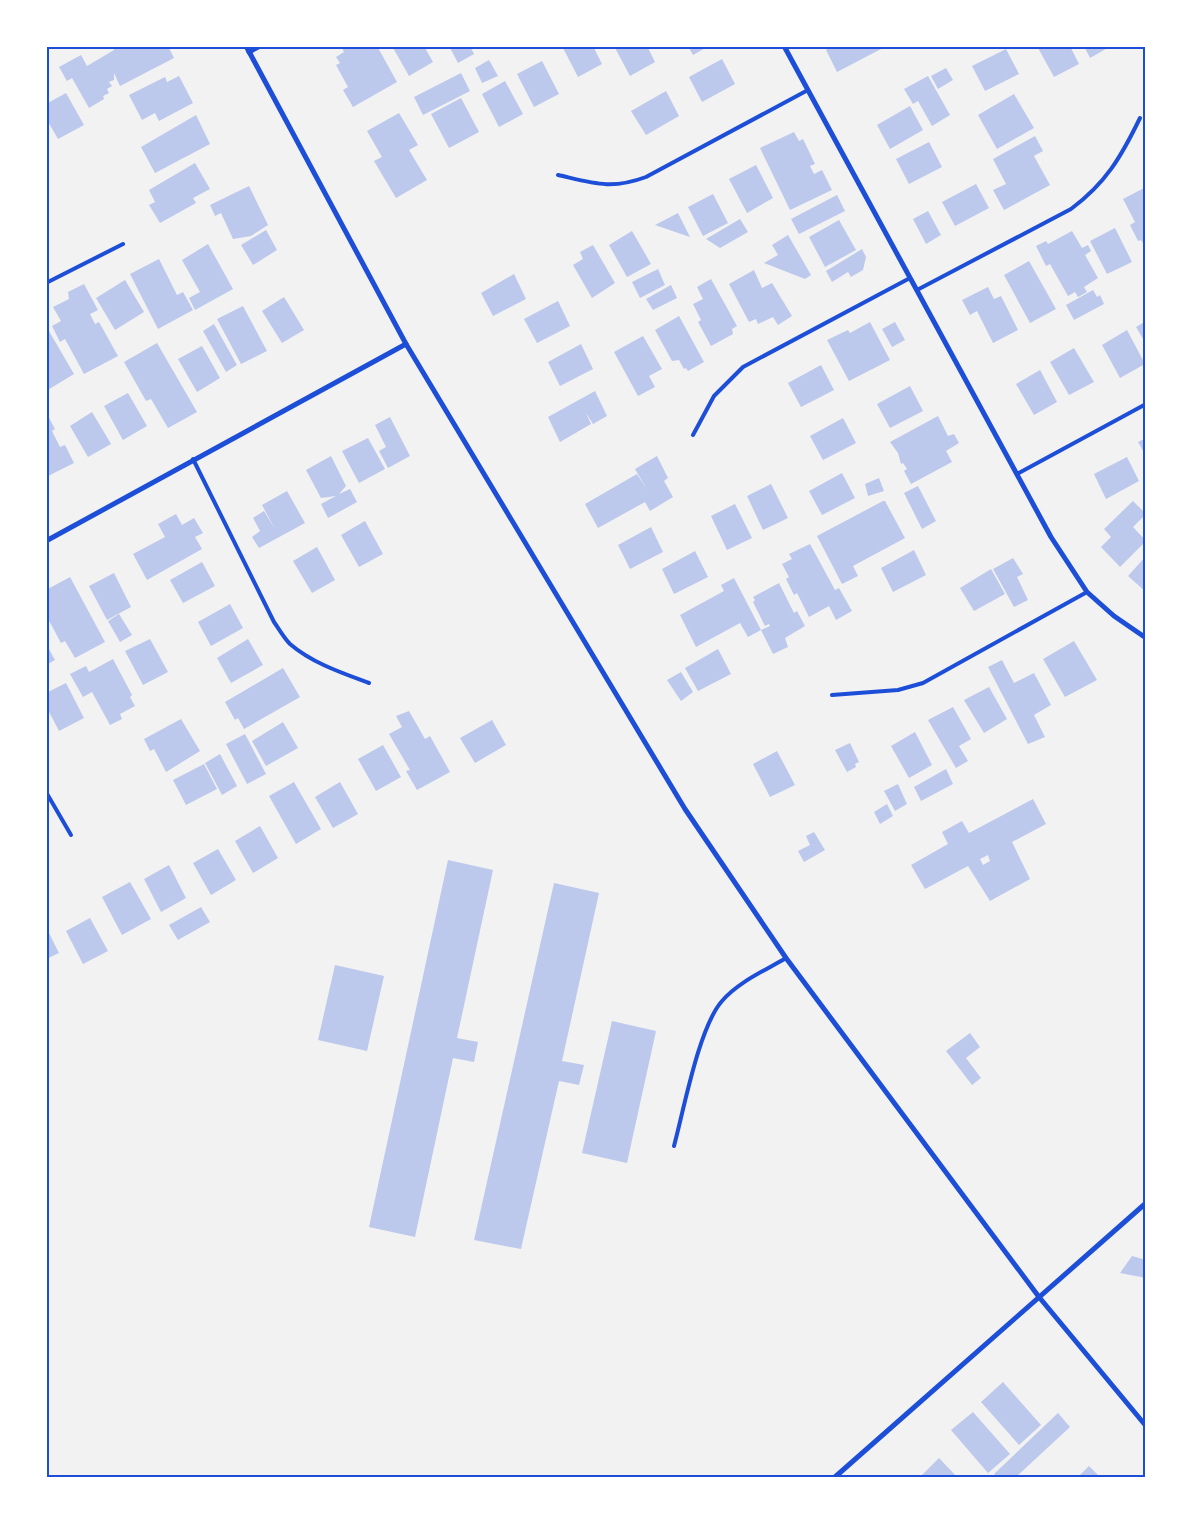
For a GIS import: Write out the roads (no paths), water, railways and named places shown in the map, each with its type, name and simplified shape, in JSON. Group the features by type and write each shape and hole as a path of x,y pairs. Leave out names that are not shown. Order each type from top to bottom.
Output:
{"street":[{"path":"246,46 406,344 684,809 786,958 1039,1297 1146,1426"},
{"path":"249,52 260,46"},
{"path":"784,46 1051,537 1087,592 1114,616 1146,638"},
{"path":"46,541 406,344"},
{"path":"835,1477 1146,1203"}],"lane":[{"path":"558,175 602,185 616,186 646,177 808,90"},
{"path":"917,290 1071,208 1087,197 1112,170 1140,118"},
{"path":"46,283 123,244"},
{"path":"693,435 714,396 743,367 910,278"},
{"path":"1017,474 1146,404"},
{"path":"193,459 274,622 289,643 317,661 369,683"},
{"path":"832,696 898,690 923,683 1087,592"},
{"path":"46,792 71,836"},
{"path":"674,1146 711,1017 722,1000 786,958"}]}
